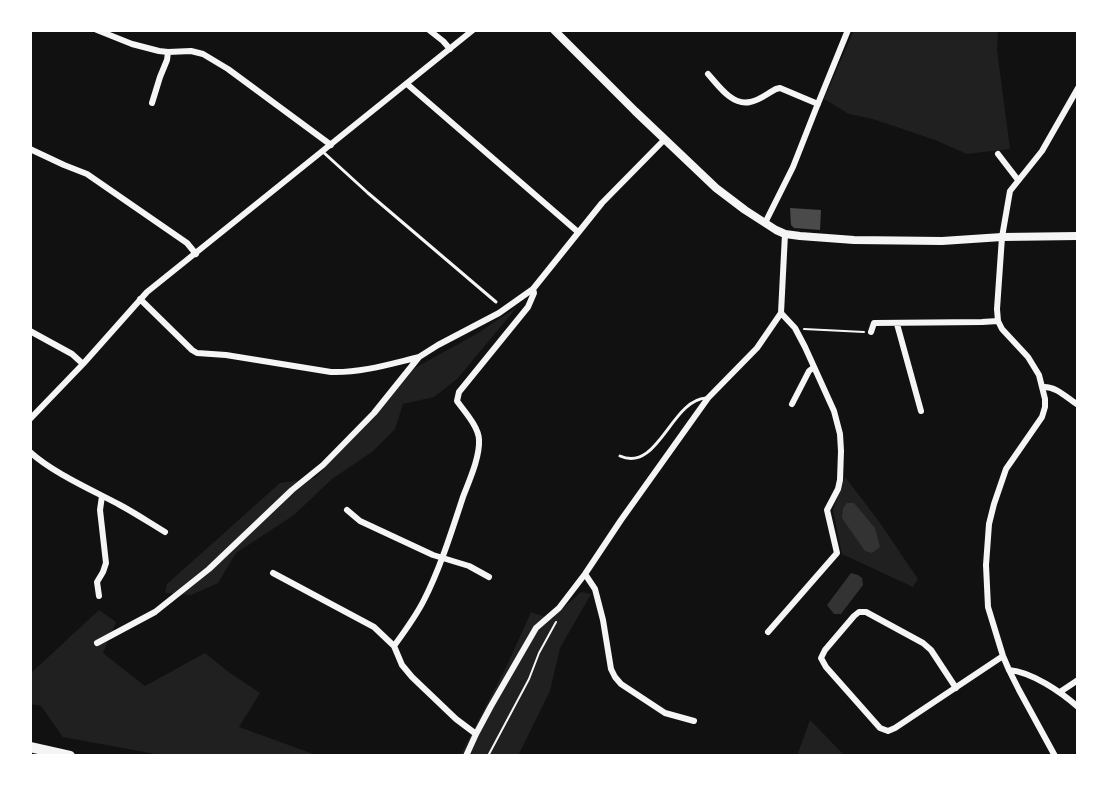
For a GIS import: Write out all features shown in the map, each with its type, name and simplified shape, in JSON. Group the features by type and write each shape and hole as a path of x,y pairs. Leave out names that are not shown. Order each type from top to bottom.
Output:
{"highway":[{"path":"30,747 70,756"}],"street":[{"path":"97,30 132,44 168,52 191,51 203,54 282,107 331,145"},
{"path":"429,30 444,41 450,49"},
{"path":"30,419 140,299 473,30"},
{"path":"554,30 664,140 716,188 765,223 785,234 854,240 942,241 1078,236"},
{"path":"765,223 794,167 848,30"},
{"path":"152,103 168,52"},
{"path":"708,74 731,98 738,101 749,103 780,88 818,104"},
{"path":"407,84 578,232"},
{"path":"1055,756 1018,690 1003,656 988,607 986,566 989,524 998,489 1006,469 1042,417 1045,406 1039,375 1028,357 1007,336 998,321 1002,237 1010,191 1042,151 1078,88"},
{"path":"97,643 155,612 210,569 292,490 323,465 374,413 419,357 499,313 533,289 602,203 664,140"},
{"path":"30,148 87,174 187,243 196,254"},
{"path":"998,154 1018,180"},
{"path":"466,756 536,628 559,608 708,398 757,348 781,313 785,234"},
{"path":"394,646 425,599 473,470 480,440 478,431 457,400 459,392 528,307 534,293 533,289"},
{"path":"140,299 197,353 226,355 345,373 419,357"},
{"path":"768,632 837,553 827,510 840,480 840,434 834,411 795,328 781,313"},
{"path":"871,332 874,323 998,321"},
{"path":"897,324 921,411"},
{"path":"30,331 72,354 82,364"},
{"path":"792,404 809,371 814,367"},
{"path":"1043,387 1050,386 1078,405"},
{"path":"30,452 36,458 165,532"},
{"path":"99,596 97,582 106,563 100,510 102,496"},
{"path":"347,510 360,521 433,555 469,566 489,577"},
{"path":"273,573 374,627 394,646 402,665 412,677 456,719 476,734"},
{"path":"585,574 595,589 611,669 615,677 621,684 665,713 694,721"},
{"path":"956,688 923,643 867,612 859,612 854,616 821,658 826,667 880,728 888,731 896,728 956,688 1003,656"},
{"path":"1009,670 1020,671 1060,692 1078,707"},
{"path":"1060,692 1078,680"}],"lane":[{"path":"322,151 496,302"},
{"path":"620,456 627,459 639,458 653,448 686,407 702,397 708,398"}],"path":[{"path":"795,328 871,332"},
{"path":"488,756 529,679 539,653 556,622 559,608"}],"shaded area":[{"path":"854,30 998,30 997,50 1010,149 967,154 935,140 873,119 849,114 824,99"},
{"path":"517,307 458,378 434,397 403,404 395,429 372,452 332,479 294,515 236,553 218,583 191,595 165,593 167,584 280,483 315,478 376,414 415,368 478,333"},
{"path":"845,477 878,520 918,579 913,587 842,554 833,510"},
{"path":"847,503 854,503 875,528 880,547 872,553 865,551 842,518 843,508"},
{"path":"851,573 862,578 863,585 841,614 834,614 827,605"},
{"path":"581,592 591,594 560,648 550,691 518,756 460,756 508,663 531,612 551,619"},
{"path":"99,610 116,622 103,653 145,686 205,653 260,693 239,727 319,756 166,756 63,737 41,706 30,704 30,674"},
{"path":"810,720 845,756 797,756"}],"building":[{"path":"790,208 821,210 820,230 794,228 791,225"}]}
